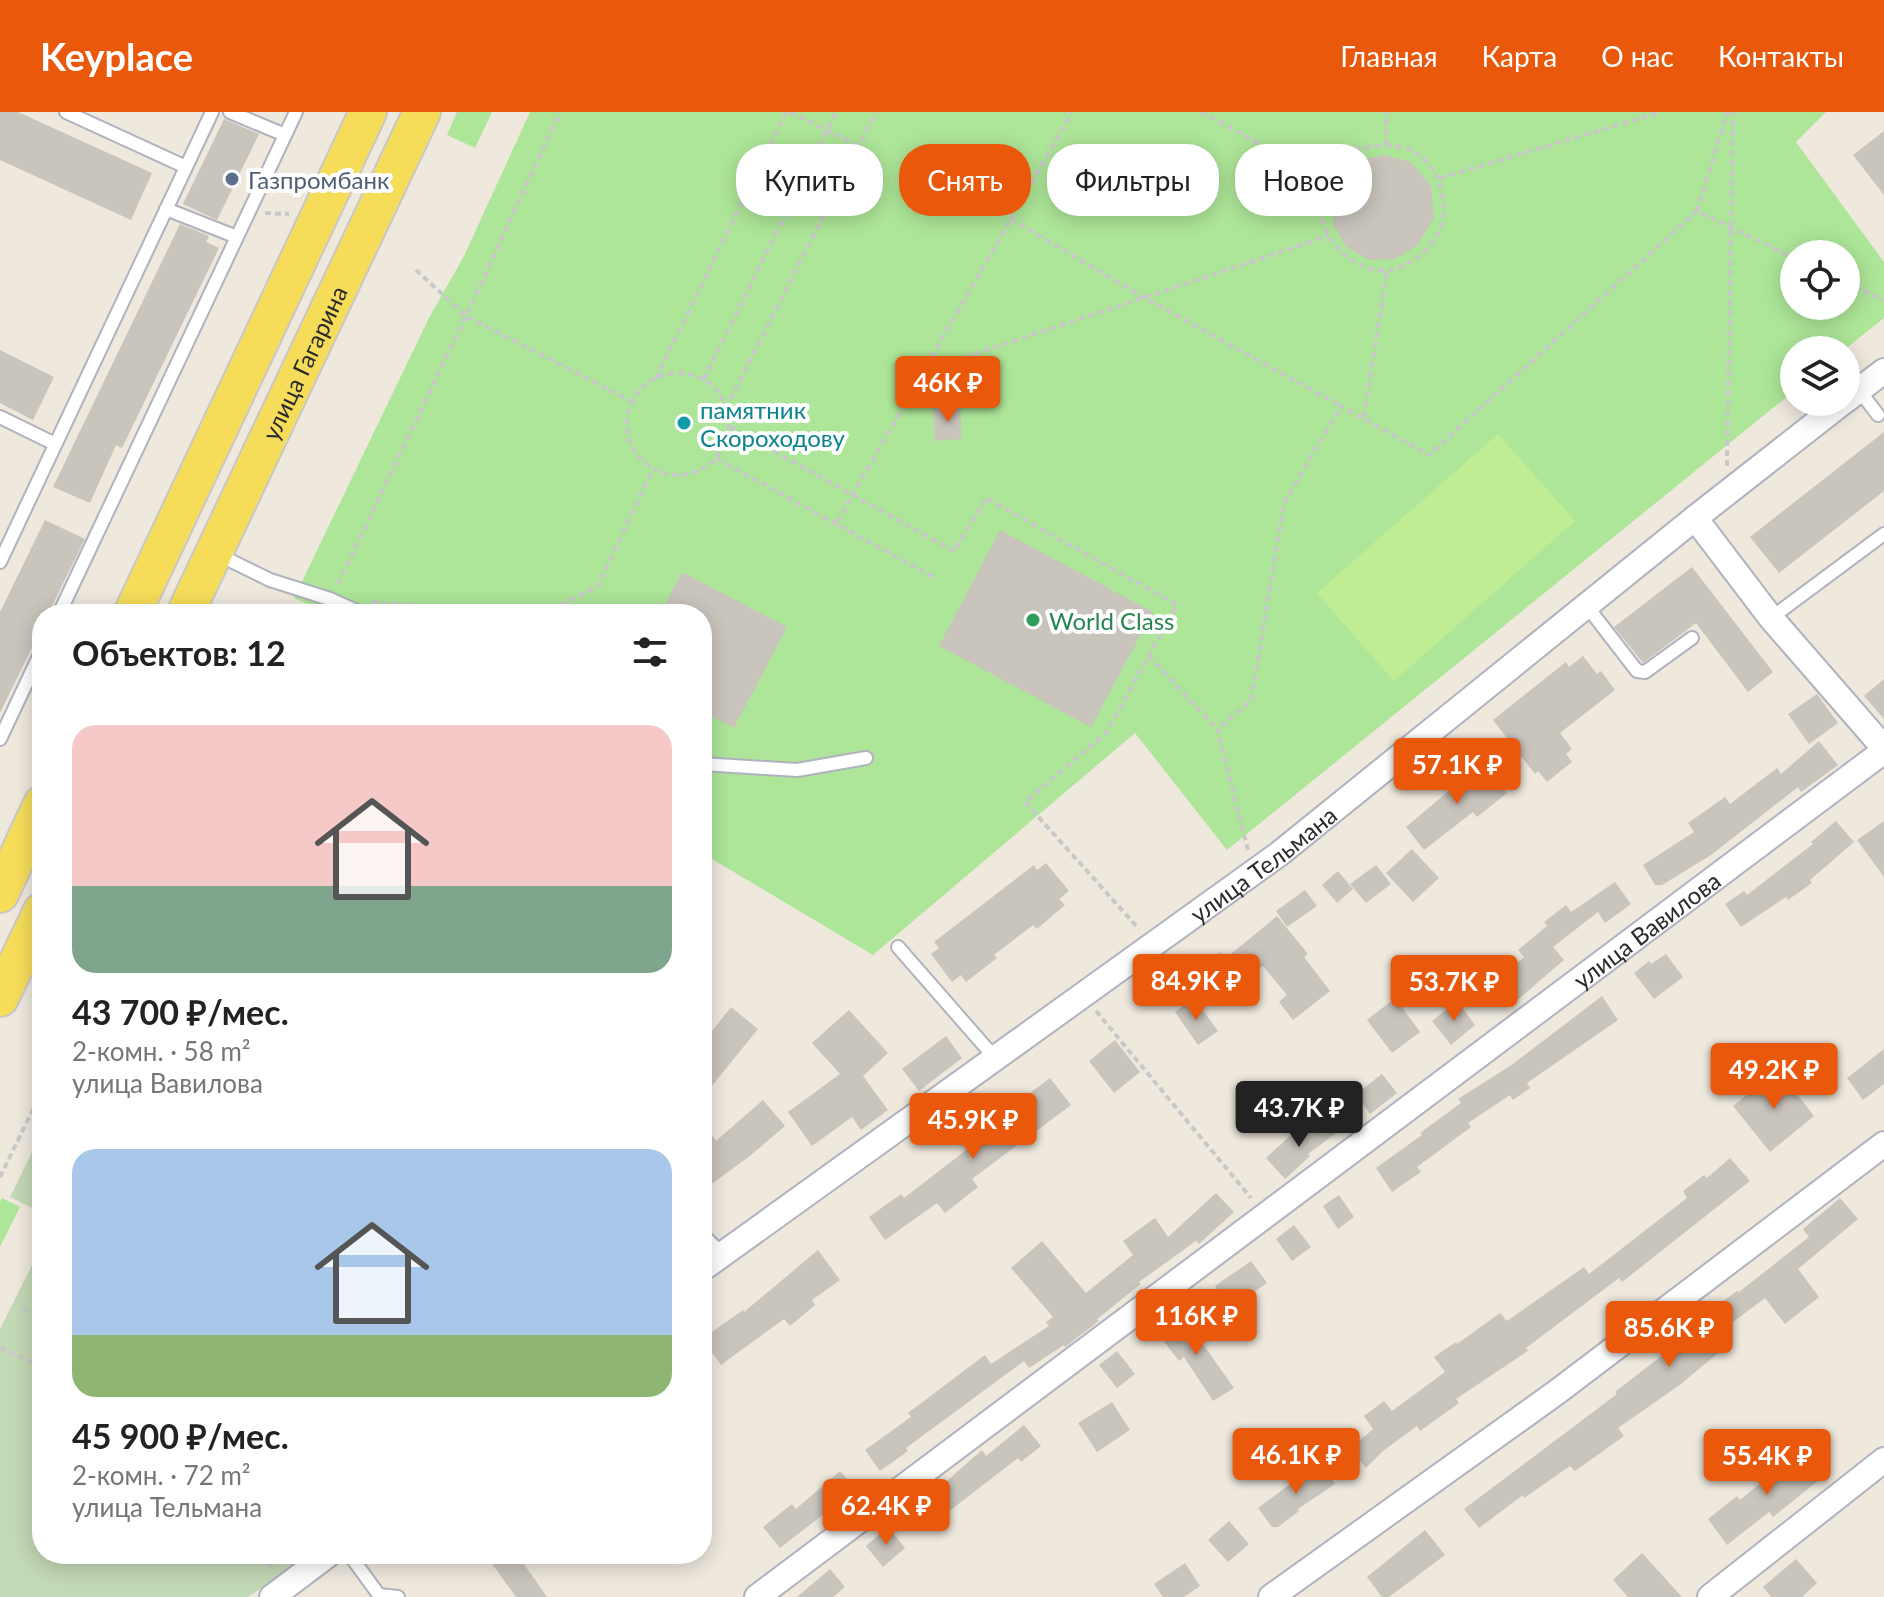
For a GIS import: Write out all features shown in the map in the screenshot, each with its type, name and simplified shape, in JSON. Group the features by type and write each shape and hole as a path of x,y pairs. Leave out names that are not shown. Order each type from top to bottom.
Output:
{"main road":[{"name":"улица Гагарина","path":"137,604 368,112"},
{"name":"улица Гагарина","path":"190,604 422,112"},
{"path":"0,894 32,825"},
{"path":"0,998 23,963 32,938"}],"street":[{"name":"улица Тельмана","path":"1860,389 1884,371"},
{"name":"улица Тельмана","path":"712,1262 1279,854 1825,416"},
{"path":"1695,518 1771,618 1884,750"},
{"name":"улица Вавилова","path":"757,1597 1884,750"},
{"path":"1271,1597 1557,1392 1884,1144"},
{"path":"1710,1597 1884,1460"},
{"path":"280,1595 317,1564"}],"lane":[{"path":"66,112 186,167"},
{"path":"0,562 212,112"},
{"path":"230,112 285,135"},
{"path":"64,604 296,112"},
{"path":"166,209 237,237"},
{"path":"1860,404 1878,415"},
{"path":"0,417 55,444"},
{"path":"1771,618 1884,534"},
{"path":"214,552 270,580 341,604"},
{"path":"1586,605 1637,671 1645,672 1692,638"},
{"path":"0,739 32,671"},
{"path":"712,765 797,770 866,758"},
{"path":"898,947 995,1058"},
{"path":"712,1244 722,1254"},
{"path":"356,1564 379,1595 398,1597"}],"path":[{"path":"394,604 330,599 560,112"},
{"path":"656,378 676,372 704,379 724,401 730,427 725,445 717,459 693,474 676,476 652,469 634,451 626,428 631,401 656,378 788,112 855,144"},
{"path":"704,379 836,112"},
{"path":"860,144 876,112"},
{"path":"837,522 1072,112"},
{"path":"1201,112 1260,144"},
{"path":"1386,145 1387,112"},
{"path":"1440,178 1661,112"},
{"path":"1011,219 1143,297 1429,455 1697,211 1727,112"},
{"path":"1727,478 1733,112"},
{"path":"1321,216 1328,236 1342,254 1369,269 1387,270 1403,266 1429,248 1444,215 1440,178 1415,151 1386,145 1372,147"},
{"path":"1697,211 1780,252"},
{"path":"248,213 299,214"},
{"path":"726,408 823,216"},
{"path":"925,371 1328,236"},
{"path":"416,270 466,316 631,401"},
{"path":"1364,417 1387,270"},
{"path":"1860,289 1884,300"},
{"path":"1217,729 1251,701 1284,503 1341,406"},
{"path":"730,427 954,551 986,498 1177,605 1106,733 1025,802 1140,931"},
{"path":"717,459 937,579"},
{"path":"563,604 598,586 652,469"},
{"path":"1149,656 1217,729 1248,849 1236,858"},
{"path":"1082,994 1265,1215"},
{"path":"0,1176 32,1111"},
{"path":"22,1309 32,1310"},
{"path":"0,1348 32,1362"}],"green space":[{"path":"457,112 492,112 475,148 447,135"},
{"path":"530,112 1826,112 1796,142 1884,262 1884,318 1860,337 1780,336 1780,402 1227,850 1135,733 873,955 712,859 712,604 308,604 294,598 429,318 464,256"},
{"path":"1498,434 1575,521 1394,681 1317,593"},
{"path":"32,1152 32,1208 10,1197"},
{"path":"2,1198 20,1207 0,1247 0,1201"},
{"path":"32,1265 32,1564 297,1564 248,1597 0,1597 0,1329"}],"building":[{"path":"0,112 18,112 152,173 131,220 0,160"},
{"path":"224,119 259,134 217,220 183,204"},
{"path":"1884,131 1884,195 1853,155"},
{"path":"1384,155 1410,162 1431,185 1434,217 1418,245 1395,259 1369,260 1346,247 1334,226 1333,216 1372,216 1372,157"},
{"path":"180,224 209,236 206,242 219,248 122,448 116,445 90,503 53,487"},
{"path":"0,350 54,377 33,420 0,403"},
{"path":"960,407 962,439 935,441 933,409"},
{"path":"1884,432 1884,491 1779,573 1750,537"},
{"path":"45,520 85,539 53,604 32,604 32,647 0,713 0,612"},
{"path":"1000,530 1153,612 1091,727 939,646"},
{"path":"1692,567 1773,672 1748,692 1696,623 1643,663 1614,627"},
{"path":"682,572 787,627 734,728 712,716 712,604 665,604"},
{"path":"1583,656 1597,674 1601,671 1615,690 1560,733 1572,749 1566,754 1572,762 1547,782 1538,771 1535,774 1493,720 1566,662 1569,667"},
{"path":"1884,679 1884,719 1864,696"},
{"path":"1817,694 1838,723 1809,744 1788,714"},
{"path":"1819,741 1838,765 1801,792 1798,787 1711,855 1662,885 1655,885 1643,865 1694,832 1688,823 1725,797 1730,804 1777,768 1781,774"},
{"path":"1482,763 1507,793 1477,817 1473,812 1424,850 1406,827"},
{"path":"1836,821 1854,842 1810,880 1812,883 1741,927 1725,904 1744,891 1747,895 1813,844 1811,842"},
{"path":"1884,821 1884,877 1857,840"},
{"path":"1412,849 1439,878 1413,902 1386,873"},
{"path":"1046,863 1069,891 1059,899 1065,905 1037,929 1033,925 994,955 997,958 966,982 961,975 952,982 931,954 939,948 934,942 1034,865 1037,870"},
{"path":"1376,865 1391,884 1366,903 1350,884"},
{"path":"1338,871 1353,889 1337,903 1322,885"},
{"path":"1615,882 1631,904 1605,923 1598,912 1553,947 1564,960 1509,1007 1491,986 1524,957 1518,950 1547,926 1544,922 1566,905 1571,912"},
{"path":"1305,890 1317,906 1287,927 1276,911"},
{"path":"1277,916 1308,954 1304,957 1330,991 1293,1020 1279,1002 1287,995 1263,966 1210,1005 1188,976 1220,952 1225,959"},
{"path":"1666,954 1683,977 1654,999 1634,973 1649,961 1651,964"},
{"path":"1602,996 1618,1020 1527,1083 1530,1088 1513,1100 1510,1095 1468,1123 1471,1127 1417,1167 1421,1172 1392,1192 1376,1168 1461,1103 1458,1099 1513,1064"},
{"path":"1194,998 1218,1031 1198,1045 1175,1012"},
{"path":"1395,998 1420,1032 1392,1053 1367,1020"},
{"path":"1457,1001 1475,1025 1451,1045 1432,1021"},
{"path":"731,1007 758,1029 712,1086 712,1031"},
{"path":"849,1010 888,1053 863,1076 888,1110 861,1130 852,1117 812,1146 788,1112 840,1074 812,1043"},
{"path":"946,1036 962,1058 919,1091 902,1069"},
{"path":"1115,1040 1140,1072 1114,1093 1089,1061"},
{"path":"1884,1049 1884,1084 1863,1100 1847,1078"},
{"path":"1778,1070 1814,1116 1770,1152 1733,1106"},
{"path":"1382,1074 1397,1093 1370,1114 1356,1094"},
{"path":"1050,1078 1071,1105 972,1179 978,1187 945,1213 937,1203 885,1240 869,1217 901,1194 904,1198 1022,1107 1018,1102"},
{"path":"763,1100 785,1126 712,1184 712,1135 716,1141"},
{"path":"1325,1118 1336,1133 1308,1154 1310,1156 1285,1179 1266,1158 1291,1135 1296,1140"},
{"path":"1730,1158 1750,1181 1622,1282 1619,1278 1526,1348 1528,1351 1456,1399 1459,1403 1420,1431 1417,1426 1366,1468 1350,1449 1373,1429 1364,1416 1384,1401 1392,1411 1445,1372 1434,1357 1500,1313 1507,1321 1584,1267 1589,1274 1687,1198 1683,1191 1704,1175 1707,1178"},
{"path":"1216,1193 1234,1212 1199,1244 1196,1241 1139,1282 1141,1284 1097,1319 1099,1321 1065,1347 1029,1368 1024,1361 906,1448 908,1451 880,1471 865,1450 911,1417 908,1413 985,1355 991,1364 1049,1326 1046,1322 1053,1317 1011,1268 1042,1241 1086,1293 1133,1255 1123,1241 1155,1218 1168,1237"},
{"path":"1339,1195 1354,1217 1338,1229 1323,1206"},
{"path":"1840,1198 1858,1219 1798,1269 1819,1297 1785,1324 1765,1298 1708,1341 1718,1353 1681,1384 1618,1428 1624,1436 1575,1471 1570,1466 1524,1498 1523,1495 1479,1528 1464,1509 1617,1394 1615,1392 1700,1326 1696,1321 1809,1237 1803,1229"},
{"path":"1294,1225 1311,1247 1292,1261 1276,1239"},
{"path":"818,1250 840,1280 812,1300 815,1305 790,1326 784,1319 721,1365 712,1353 712,1332 744,1312"},
{"path":"1251,1261 1267,1283 1231,1308 1215,1286"},
{"path":"1182,1315 1234,1388 1213,1401 1184,1357 1179,1361 1158,1334"},
{"path":"1117,1351 1135,1374 1117,1388 1099,1365"},
{"path":"1112,1402 1130,1430 1097,1452 1078,1423"},
{"path":"1024,1425 1041,1446 1021,1462 1018,1458 939,1519 924,1501 982,1450 986,1456"},
{"path":"1802,1449 1824,1476 1773,1517 1769,1512 1727,1545 1708,1519 1737,1496 1740,1500"},
{"path":"1316,1465 1323,1465 1335,1484 1278,1527 1272,1527 1258,1508"},
{"path":"840,1471 857,1490 780,1548 763,1527 792,1504 796,1509"},
{"path":"1229,1521 1249,1544 1228,1562 1208,1540"},
{"path":"888,1527 905,1548 883,1567 866,1546"},
{"path":"1425,1530 1445,1555 1389,1597 1382,1597 1367,1577"},
{"path":"1642,1553 1682,1597 1628,1597 1613,1580"},
{"path":"1796,1559 1817,1583 1802,1597 1771,1597 1763,1587"},
{"path":"1185,1563 1200,1586 1184,1597 1163,1597 1154,1584"},
{"path":"492,1564 524,1564 547,1597 516,1597"},
{"path":"830,1569 845,1587 833,1597 797,1597"}],"place":[{"name":"Газпромбанк","path":"232,179"},
{"name":"памятник Скороходову","path":"684,423"},
{"name":"World Class","path":"1033,620"}]}
